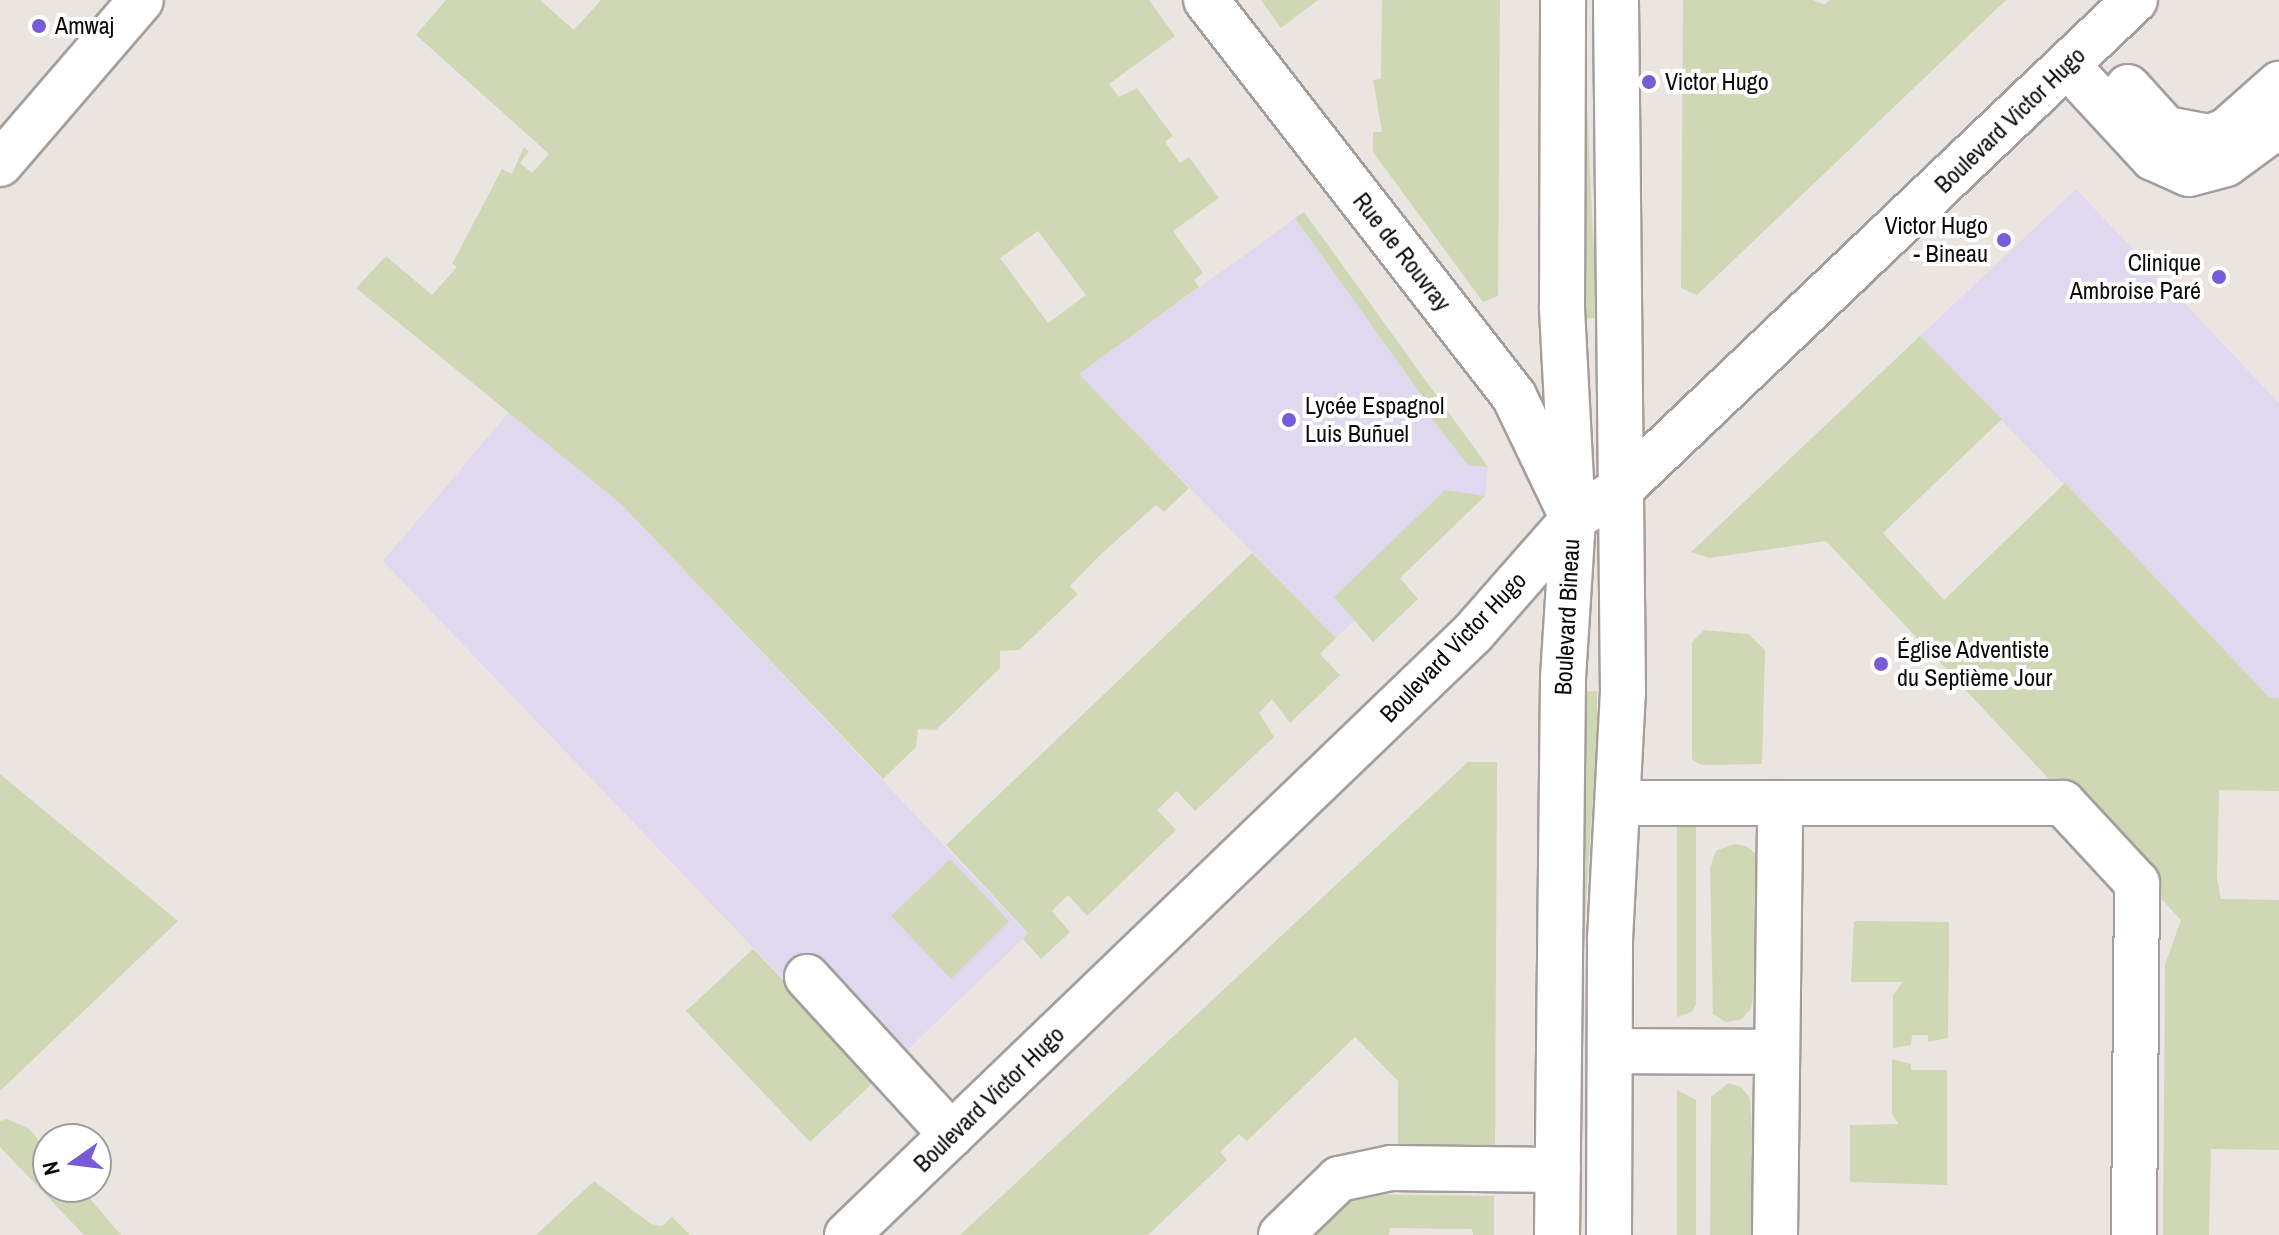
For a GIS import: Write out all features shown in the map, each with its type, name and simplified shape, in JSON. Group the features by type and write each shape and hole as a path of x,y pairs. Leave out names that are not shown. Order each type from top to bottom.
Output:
{"street":[{"path":"0,164 141,0"},
{"name":"Rue de Rouvray","path":"1206,0 1514,396 1573,519"},
{"name":"Boulevard Bineau","path":"1557,1235 1563,678 1573,519 1562,306 1563,0"},
{"path":"1609,1235 1622,488 1616,0"},
{"name":"Boulevard Victor Hugo","path":"847,1235 1473,633 1573,519 1622,488 2135,0"},
{"path":"2079,54 2166,129 2187,137 2226,131 2279,84"},
{"path":"2079,54 2153,158 2189,174 2226,164 2279,125"},
{"path":"1618,803 2063,803 2137,883 2134,1235"},
{"path":"1775,1235 1780,803"},
{"path":"807,977 952,1135"},
{"path":"1610,1051 1777,1052"},
{"path":"1281,1235 1339,1179 1391,1168 1558,1180"},
{"path":"1387,1185 1558,1180"}],"shaded area":[{"path":"2076,189 2279,403 2279,698 2270,698 1920,336"},
{"name":"Lycée Espagnol Luis Buñuel","path":"1304,212 1488,467 1485,496 1336,638 1079,374"},
{"path":"509,412 621,504 1028,934 878,1078 383,561"}],"green space":[{"path":"446,0 540,0 574,30 601,0 1149,0 1175,36 1109,84 1119,97 1137,88 1173,136 1165,142 1180,163 1189,157 1219,198 1173,231 1203,273 1194,280 1199,287 1079,374 1189,488 1164,512 1156,505 1100,555 1070,586 1078,594 1019,650 1000,651 1000,668 936,730 918,729 916,747 883,779 621,504 356,288 386,256 432,295 457,267 452,264 502,169 512,174 524,147 529,151 520,163 532,173 549,154 416,35","holes":["1038,231 1086,295 1048,323 1000,258"]},
{"path":"1261,0 1318,0 1281,28"},
{"path":"1382,0 1500,0 1498,296 1483,302 1373,152 1373,132 1382,132 1373,80 1381,79"},
{"path":"1683,0 1813,0 1824,5 1830,0 2006,0 1697,295 1681,288"},
{"path":"1583,24 1597,318 1579,319"},
{"path":"1304,212 1488,467 1468,465 1429,415 1430,407 1295,218"},
{"path":"1920,336 2002,419 1883,533 1944,600 2065,483 2270,698 2279,698 2279,791 2219,790 2217,879 2221,899 2279,900 2279,1150 2211,1149 2209,1235 2163,1235 2165,965 2181,920 1826,541 1709,558 1691,552"},
{"path":"1445,490 1485,496 1400,578 1418,599 1373,642 1334,597"},
{"path":"1252,553 1336,638 1320,654 1340,675 1290,723 1272,699 1259,713 1274,737 1195,811 1177,791 1157,810 1176,830 1087,916 1068,895 1052,911 1070,932 1041,959 1023,939 1028,933 946,845"},
{"path":"1704,630 1748,634 1765,650 1762,764 1701,765 1692,759 1692,642"},
{"path":"1597,691 1597,734 1577,1040 1579,692"},
{"path":"1468,762 1497,762 1495,1158 1398,1156 1398,1081 1355,1037 1247,1141 1239,1134 1220,1152 1227,1160 1148,1235 960,1235"},
{"path":"0,774 178,921 0,1091"},
{"path":"1696,820 1696,1004 1692,1012 1677,1017 1677,821"},
{"path":"1734,844 1746,846 1762,859 1758,966 1751,1009 1740,1020 1726,1022 1713,1014 1710,868 1716,851"},
{"path":"950,859 1009,921 951,979 891,916"},
{"path":"1854,921 1949,922 1948,1038 1928,1042 1928,1035 1912,1035 1911,1045 1893,1048 1893,995 1903,982 1851,982"},
{"path":"753,949 878,1078 810,1142 686,1011"},
{"path":"1892,1059 1911,1064 1911,1070 1947,1070 1947,1185 1850,1182 1850,1125 1898,1124 1892,1113"},
{"path":"1728,1083 1741,1087 1750,1098 1758,1235 1710,1235 1711,1097"},
{"path":"1677,1090 1696,1100 1696,1235 1677,1235"},
{"path":"7,1119 32,1132 32,1181 0,1147 0,1121"},
{"path":"594,1181 651,1224 662,1226 672,1217 690,1235 536,1235"},
{"path":"1339,1194 1494,1196 1494,1235 1473,1235 1472,1229 1390,1228 1389,1235 1295,1235"},
{"path":"53,1203 94,1203 121,1235 84,1235"}],"place":[{"name":"Amwaj","path":"39,26"},
{"name":"Victor Hugo","path":"1649,82"},
{"name":"Victor Hugo - Bineau","path":"2004,240"},
{"name":"Clinique Ambroise Paré","path":"2219,277"},
{"name":"Lycée Espagnol Luis Buñuel","path":"1289,420"},
{"name":"Église Adventiste du Septième Jour","path":"1881,664"}]}
